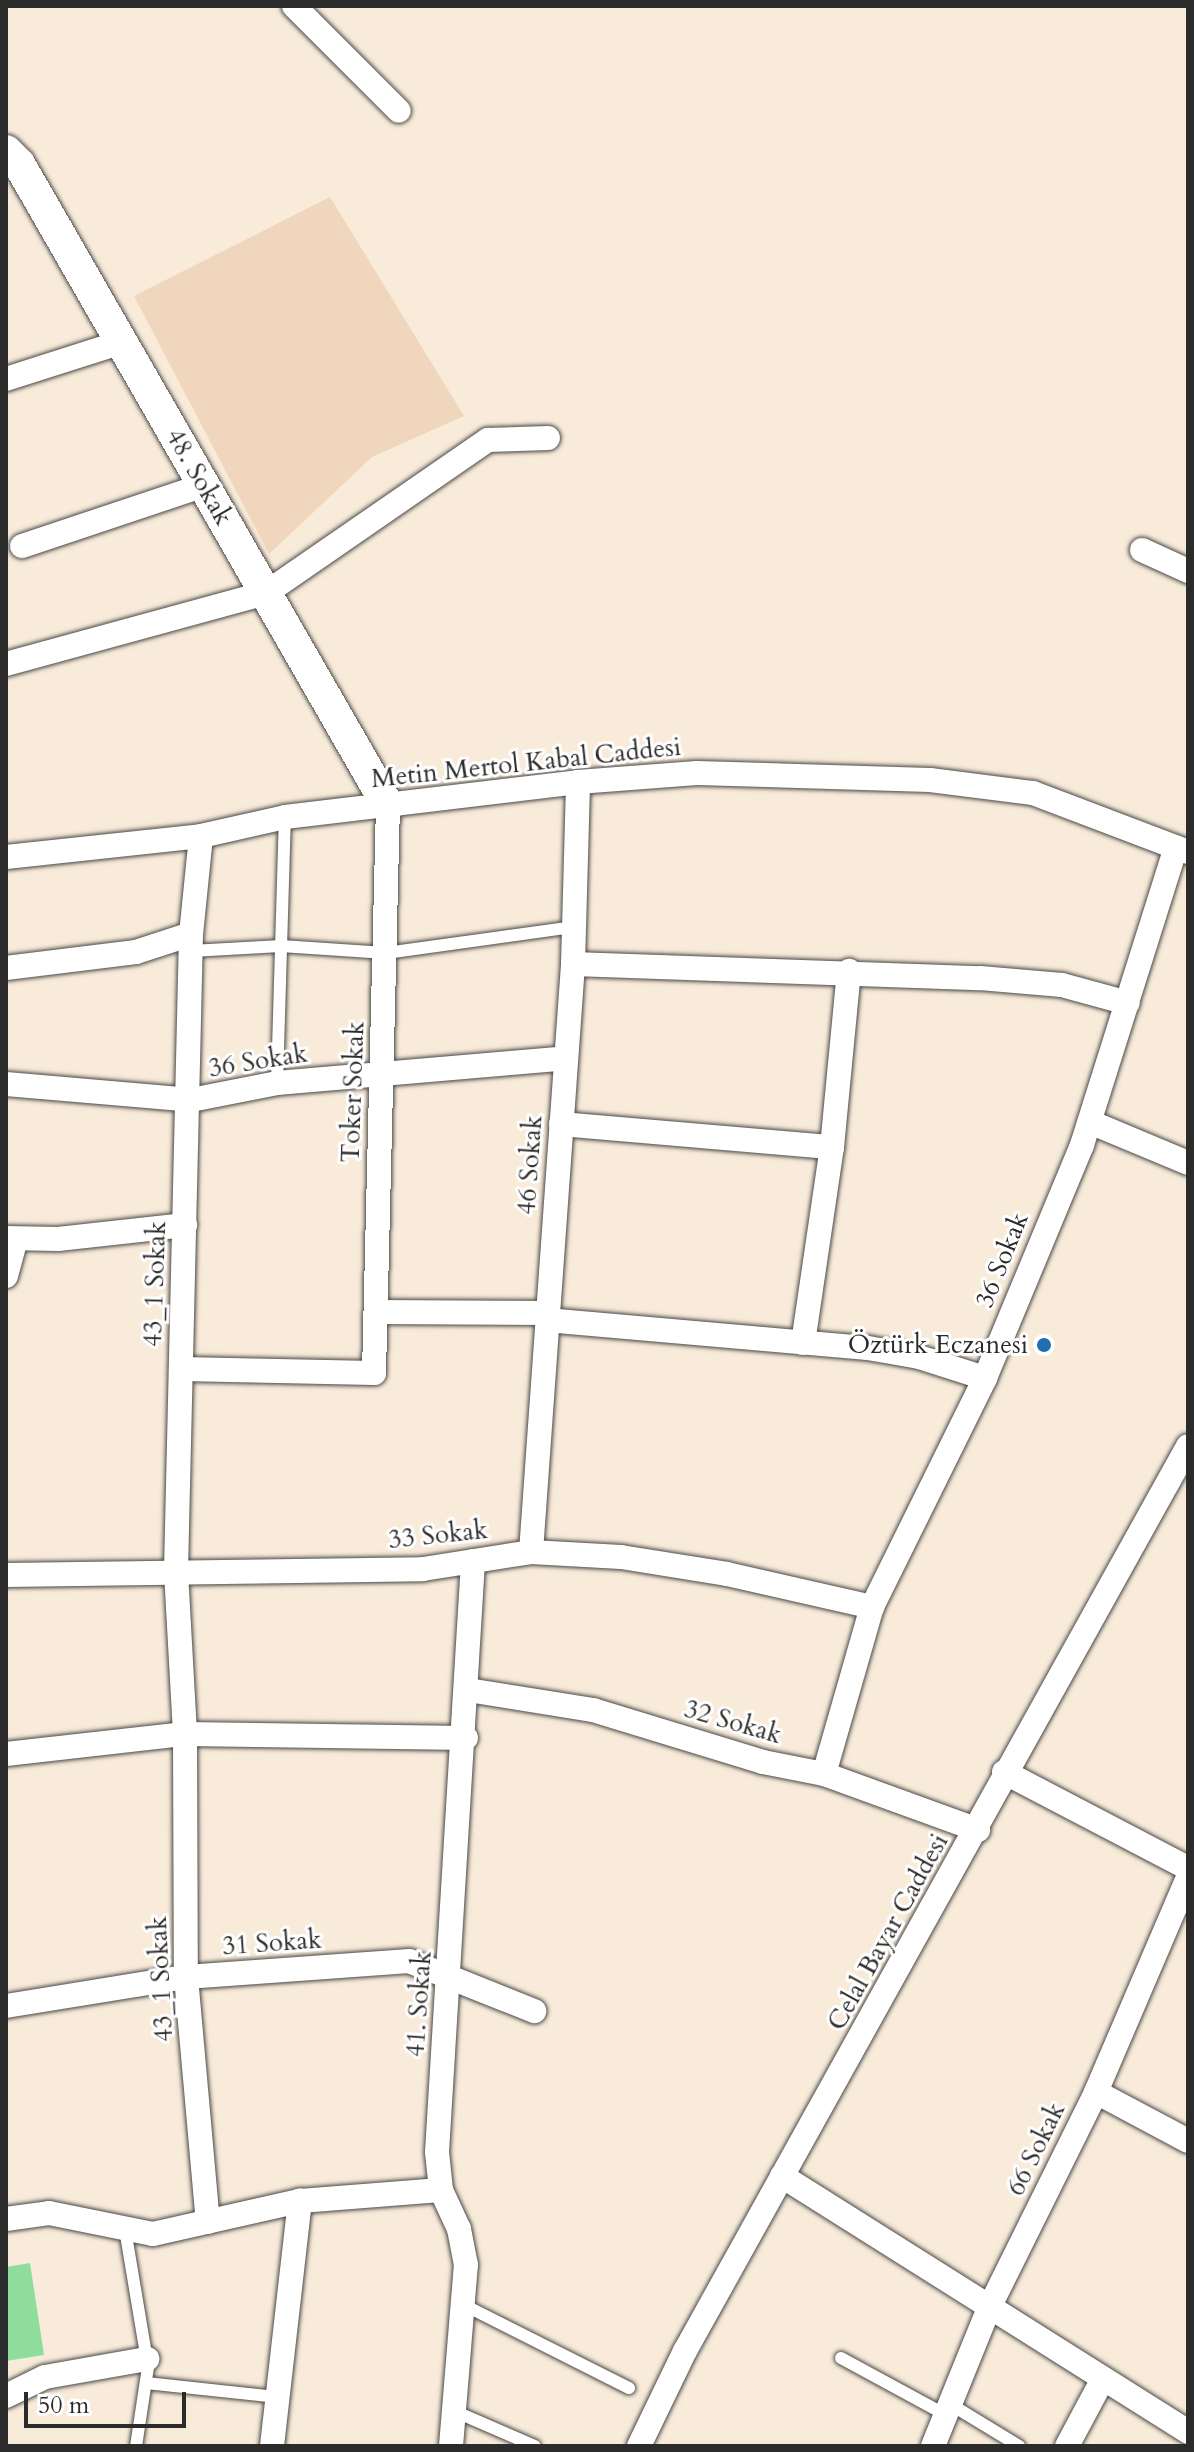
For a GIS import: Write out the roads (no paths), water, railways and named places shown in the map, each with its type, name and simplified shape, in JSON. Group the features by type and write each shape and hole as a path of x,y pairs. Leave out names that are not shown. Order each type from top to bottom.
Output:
{"main road":[{"name":"48. Sokak","path":"6,151 19,164 388,806"}],"street":[{"path":"294,6 399,111"},
{"path":"6,379 122,342"},
{"path":"6,664 266,593 488,440 548,438"},
{"path":"22,546 204,485"},
{"path":"1142,550 1188,571"},
{"name":"Metin Mertol Kabal Caddesi","path":"6,857 201,836 285,817 578,782 697,773 930,780 1033,793 1182,850"},
{"name":"46 Sokak","path":"531,1552 573,964 578,782"},
{"name":"Toker Sokak","path":"181,1369 374,1373 388,806"},
{"name":"43_1 Sokak","path":"201,836 191,943 191,1100 176,1572 185,1734 186,1977 208,2222"},
{"name":"36 Sokak","path":"824,1774 872,1607 985,1378 1090,1122 1182,850"},
{"path":"6,968 191,943"},
{"path":"573,964 849,971 1062,985 1128,1003"},
{"path":"803,1343 832,1147 849,971"},
{"name":"36 Sokak","path":"6,1084 191,1100 277,1083 566,1058"},
{"path":"1090,1122 1188,1163"},
{"path":"561,1124 832,1147"},
{"path":"6,1276 11,1239 185,1225"},
{"path":"376,1312 547,1316 803,1343 919,1357 985,1378"},
{"name":"Celal Bayar Caddesi","path":"639,2446 782,2176 978,1830 1004,1772 1188,1446"},
{"name":"33 Sokak","path":"6,1575 423,1569 531,1552 621,1557 727,1574 872,1607"},
{"name":"41. Sokak","path":"451,2446 466,2265 459,2229 441,2190 437,2152 466,1738 473,1561"},
{"name":"32 Sokak","path":"468,1690 593,1710 763,1762 824,1774 978,1830"},
{"path":"6,1754 185,1734 466,1738"},
{"path":"1004,1772 1188,1868"},
{"name":"66 Sokak","path":"933,2446 989,2308 1096,2092 1188,1877"},
{"name":"31 Sokak","path":"6,2006 186,1977 409,1961 534,2011"},
{"path":"1096,2092 1188,2141"},
{"path":"782,2176 1188,2432"},
{"path":"6,2219 49,2213 153,2234 300,2201 441,2190"},
{"path":"272,2446 300,2201"},
{"path":"6,2396 45,2377 146,2371"},
{"path":"1067,2446 1103,2379"}],"lane":[{"path":"277,1083 285,817"},
{"path":"191,943 386,953 574,927"},
{"path":"125,2229 146,2371 136,2446"},
{"path":"462,2304 629,2388"},
{"path":"841,2358 1019,2446"},
{"path":"146,2371 278,2397"},
{"path":"454,2411 535,2446"}],"place":[{"name":"Öztürk Eczanesi","path":"1044,1345"}]}
